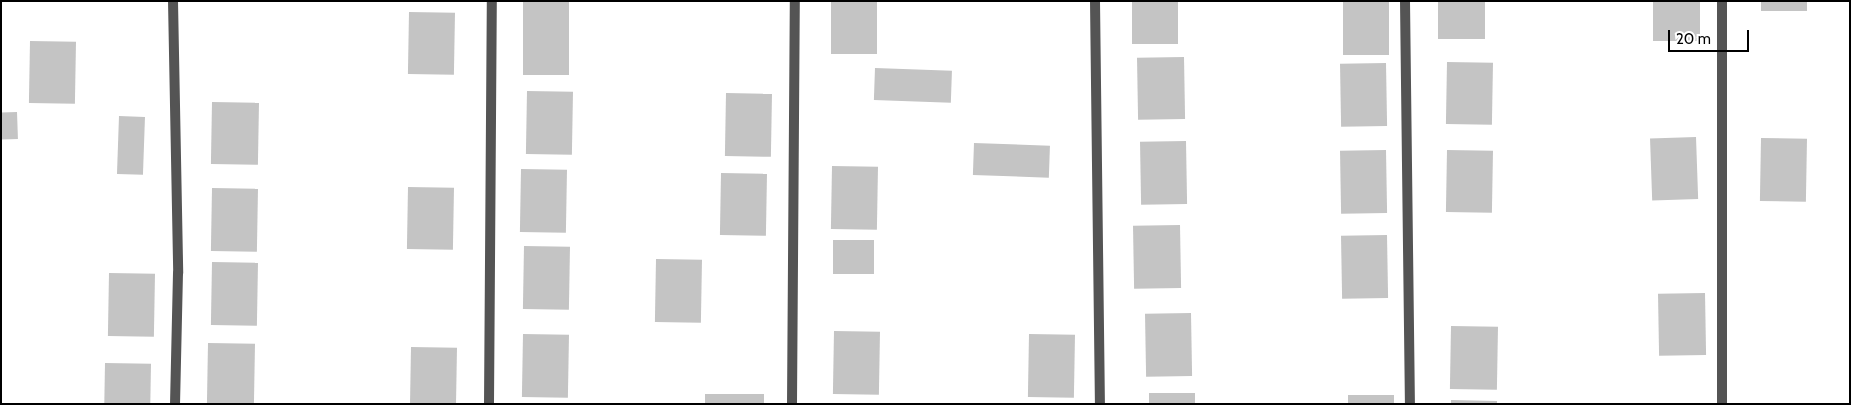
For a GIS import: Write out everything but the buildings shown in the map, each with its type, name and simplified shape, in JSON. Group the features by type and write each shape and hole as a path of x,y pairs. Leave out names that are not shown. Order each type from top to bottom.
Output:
{"street":[{"path":"173,1 178,273 175,404"},
{"path":"489,404 492,1"},
{"path":"792,404 795,1"},
{"path":"1095,1 1100,404"},
{"path":"1406,1 1410,404"},
{"path":"1722,1 1722,404"}]}
